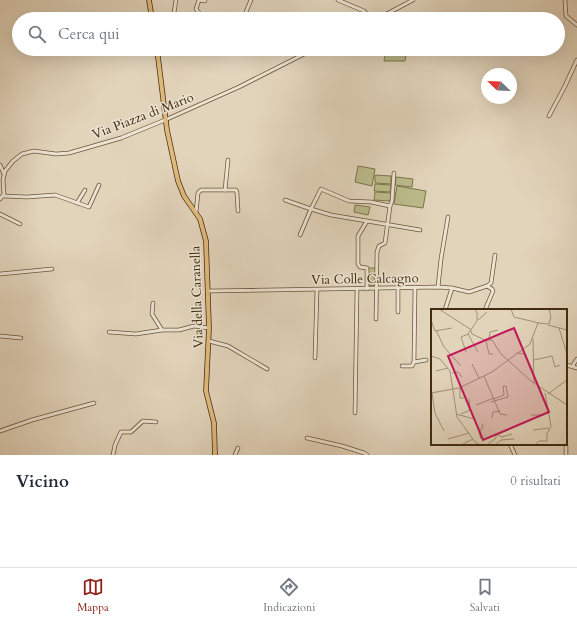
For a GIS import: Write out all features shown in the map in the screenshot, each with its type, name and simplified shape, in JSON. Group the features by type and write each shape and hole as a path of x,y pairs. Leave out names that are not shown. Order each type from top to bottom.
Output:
{"main road":[{"path":"149,0 151,12"},
{"name":"Via della Caranella","path":"158,56 165,120 180,185 187,200 196,212 206,242 209,328 206,389 214,422 215,455"}],"street":[{"path":"174,12 176,0"},
{"path":"198,12 196,8 199,0 205,1"},
{"path":"246,12 251,0"},
{"path":"338,0 365,12"},
{"path":"391,12 413,0"},
{"path":"566,0 566,16 577,25"},
{"name":"Via Piazza di Mario","path":"4,174 6,169 13,161 26,153 34,151 58,154 74,152 121,138 241,86 300,56"},
{"path":"549,116 568,81 577,60"},
{"path":"225,190 228,160"},
{"path":"0,164 4,174 4,196"},
{"path":"376,319 377,249 385,243 392,201 394,173"},
{"path":"0,199 4,196 27,197 53,195 90,207 99,185"},
{"path":"300,235 321,189 349,200 390,206"},
{"path":"76,203 85,190"},
{"path":"196,212 198,194 200,190 237,191 238,211"},
{"path":"285,200 331,215 420,230"},
{"path":"0,214 20,224"},
{"path":"438,287 448,217"},
{"path":"367,221 358,236 358,264 360,267 376,268"},
{"path":"485,309 493,291 487,286 491,281 495,255"},
{"path":"367,268 367,289"},
{"path":"0,274 52,269"},
{"name":"Via Colle Calcagno","path":"208,291 357,290 376,288 438,287 452,288 469,292 487,286"},
{"path":"414,362 415,287"},
{"path":"398,288 398,312"},
{"path":"445,309 452,288"},
{"path":"315,358 317,290"},
{"path":"355,413 357,290"},
{"path":"153,303 152,314 162,330"},
{"path":"109,332 134,334 162,330 176,330 196,326 209,328"},
{"path":"0,336 21,338"},
{"path":"209,341 228,346 267,369"},
{"path":"575,368 574,363 577,359"},
{"path":"402,366 412,366 414,362 426,360"},
{"path":"0,431 29,420 94,403"},
{"path":"112,455 114,446 121,432 131,432 143,421 156,422"},
{"path":"307,438 342,446 367,455"},
{"path":"510,445 515,455"},
{"path":"566,446 566,455"},
{"path":"236,455 238,448"}],"green space":[{"path":"385,56 406,56 405,61 384,61"},
{"path":"358,166 375,169 372,186 355,182"},
{"path":"375,175 391,176 391,184 375,183"},
{"path":"396,177 413,179 412,187 395,185"},
{"path":"375,184 391,185 390,192 374,191"},
{"path":"397,186 426,191 423,208 394,204"},
{"path":"375,192 391,193 390,201 374,200"},
{"path":"355,205 370,207 368,215 354,212"},
{"path":"368,268 376,268 375,286 368,285"}]}
